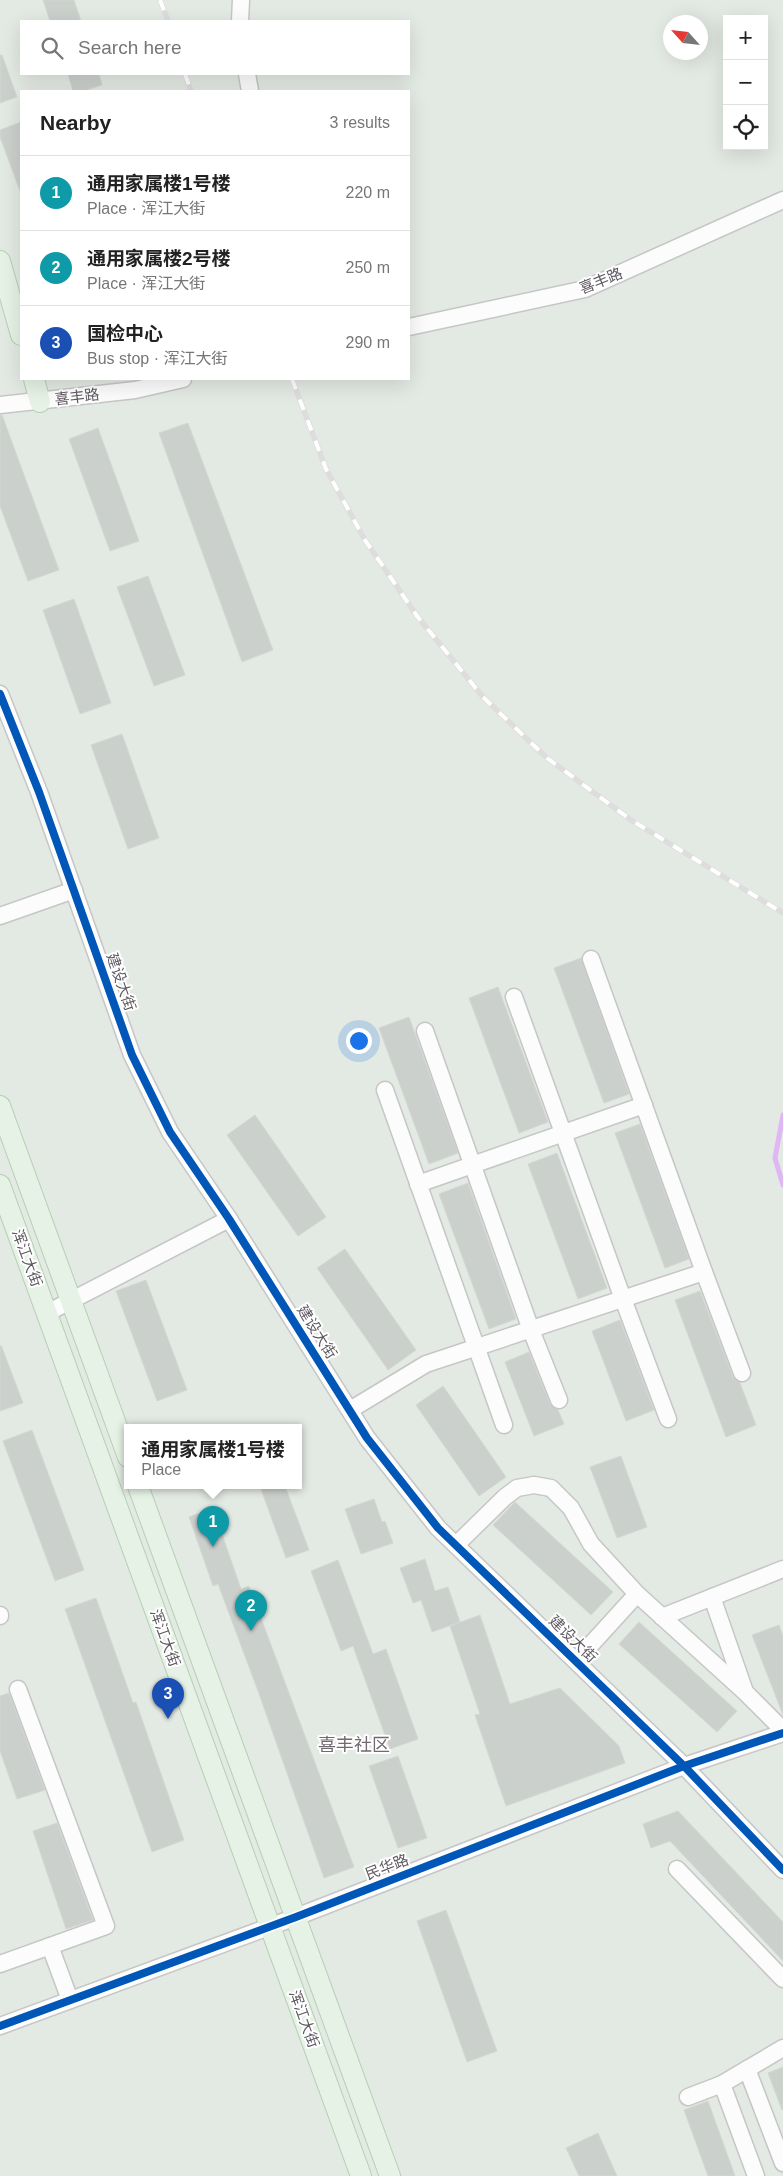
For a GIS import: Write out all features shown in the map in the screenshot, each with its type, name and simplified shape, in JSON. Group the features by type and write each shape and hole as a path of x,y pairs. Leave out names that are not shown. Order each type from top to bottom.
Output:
{"main road":[{"path":"0,261 20,331"},
{"path":"34,380 40,402"},
{"path":"0,1106 124,1446"},
{"name":"浑江大街","path":"0,1185 361,2176"},
{"path":"139,1489 390,2176"}],"street":[{"path":"240,20 241,0"},
{"path":"247,75 250,90"},
{"name":"喜丰路","path":"410,327 585,289 783,200"},
{"name":"喜丰路","path":"0,405 135,390 179,380"},
{"name":"建设大街","path":"0,694 39,792 132,1055 170,1132 229,1219 368,1438 438,1528 684,1766 783,1870"},
{"path":"0,916 74,890"},
{"path":"591,959 742,1372"},
{"path":"514,997 668,1418"},
{"path":"425,1031 531,1330 559,1400"},
{"path":"385,1090 504,1425"},
{"path":"418,1184 644,1105"},
{"path":"47,1313 229,1219"},
{"path":"350,1410 426,1364 704,1272"},
{"path":"456,1545 504,1496 517,1488 534,1485 551,1488 572,1508 591,1544 637,1594 744,1692 783,1732"},
{"path":"662,1617 783,1570"},
{"path":"576,1661 637,1594"},
{"path":"712,1597 744,1692"},
{"path":"0,1964 106,1926 18,1689"},
{"name":"民华路","path":"0,2026 296,1917 684,1766 783,1732"},
{"path":"677,1869 783,1979"},
{"path":"50,1946 70,2000"},
{"path":"688,2098 722,2084 783,2048"},
{"path":"747,2069 783,2163"},
{"path":"722,2084 756,2176"}],"building":[{"path":"43,0 74,0 81,20 50,20"},
{"path":"0,55 2,55 17,97 0,103"},
{"path":"68,75 99,75 102,85 86,90 73,90"},
{"path":"20,122 20,191 0,137 0,130"},
{"path":"0,415 2,415 59,570 28,581 0,506"},
{"path":"188,423 273,650 242,662 159,433"},
{"path":"98,428 139,541 110,551 69,439"},
{"path":"148,576 185,675 154,686 117,587"},
{"path":"74,599 111,703 80,714 43,610"},
{"path":"122,734 159,838 128,849 91,745"},
{"path":"581,958 629,1094 604,1103 554,968"},
{"path":"498,987 548,1122 519,1133 469,998"},
{"path":"409,1017 458,1153 429,1164 379,1028"},
{"path":"255,1115 326,1217 298,1236 227,1135"},
{"path":"640,1124 689,1259 665,1268 615,1133"},
{"path":"557,1153 607,1288 578,1299 528,1164"},
{"path":"468,1183 516,1319 489,1329 439,1194"},
{"path":"345,1249 416,1350 388,1370 317,1268"},
{"path":"146,1280 187,1390 157,1401 116,1291"},
{"path":"700,1291 733,1377 740,1383 756,1425 726,1437 675,1300"},
{"path":"620,1320 654,1410 626,1421 592,1331"},
{"path":"0,1346 23,1403 0,1411"},
{"path":"529,1352 550,1404 558,1410 564,1424 534,1436 505,1362"},
{"path":"443,1386 506,1477 479,1496 416,1405"},
{"path":"32,1430 84,1570 55,1581 3,1441"},
{"path":"621,1456 647,1527 617,1538 590,1467"},
{"path":"261,1489 286,1489 309,1550 286,1558"},
{"path":"374,1499 382,1522 385,1521 393,1543 361,1554 345,1509"},
{"path":"515,1502 613,1592 591,1615 493,1525"},
{"path":"213,1508 241,1589 249,1586 354,1867 324,1878 218,1584 213,1586 189,1517"},
{"path":"425,1559 435,1591 448,1587 460,1622 432,1632 421,1600 413,1603 400,1568"},
{"path":"338,1560 373,1654 386,1649 418,1739 390,1749 353,1646 341,1651 311,1571"},
{"path":"96,1598 133,1703 136,1702 184,1840 152,1852 65,1609"},
{"path":"480,1615 510,1704 560,1688 619,1746 625,1763 506,1806 475,1715 480,1714 450,1626"},
{"path":"639,1622 737,1711 717,1732 619,1644"},
{"path":"779,1625 783,1636 783,1715 752,1635"},
{"path":"9,1693 45,1790 17,1799 0,1751 0,1696"},
{"path":"398,1756 427,1838 398,1848 369,1766"},
{"path":"678,1811 783,1922 783,1961 670,1841 651,1848 643,1824"},
{"path":"57,1823 93,1920 66,1929 33,1831"},
{"path":"446,1910 497,2051 467,2062 417,1921"},
{"path":"783,2067 783,2109 782,2110 768,2073"},
{"path":"708,2101 735,2176 708,2176 684,2110"},
{"path":"598,2133 617,2176 579,2176 566,2148"}],"waterway":[{"path":"783,1115 775,1158 783,1185"}],"railway":[{"path":"160,0 168,20"},
{"path":"185,75 191,90"},
{"path":"292,380 326,469 365,540 417,616 483,697 547,758 631,820 783,913"}],"cycle path":[{"path":"0,694 39,792 132,1055 170,1132 229,1219 367,1438 438,1528 684,1766 783,1870"},
{"path":"0,2026 296,1917 684,1766 783,1733"}],"place":[{"name":"通用家属楼1号楼","path":"213,1547"},
{"name":"通用家属楼2号楼","path":"251,1631"},
{"name":"国检中心","path":"168,1719"}],"district":[{"name":"喜丰社区","path":"354,1745"}]}
